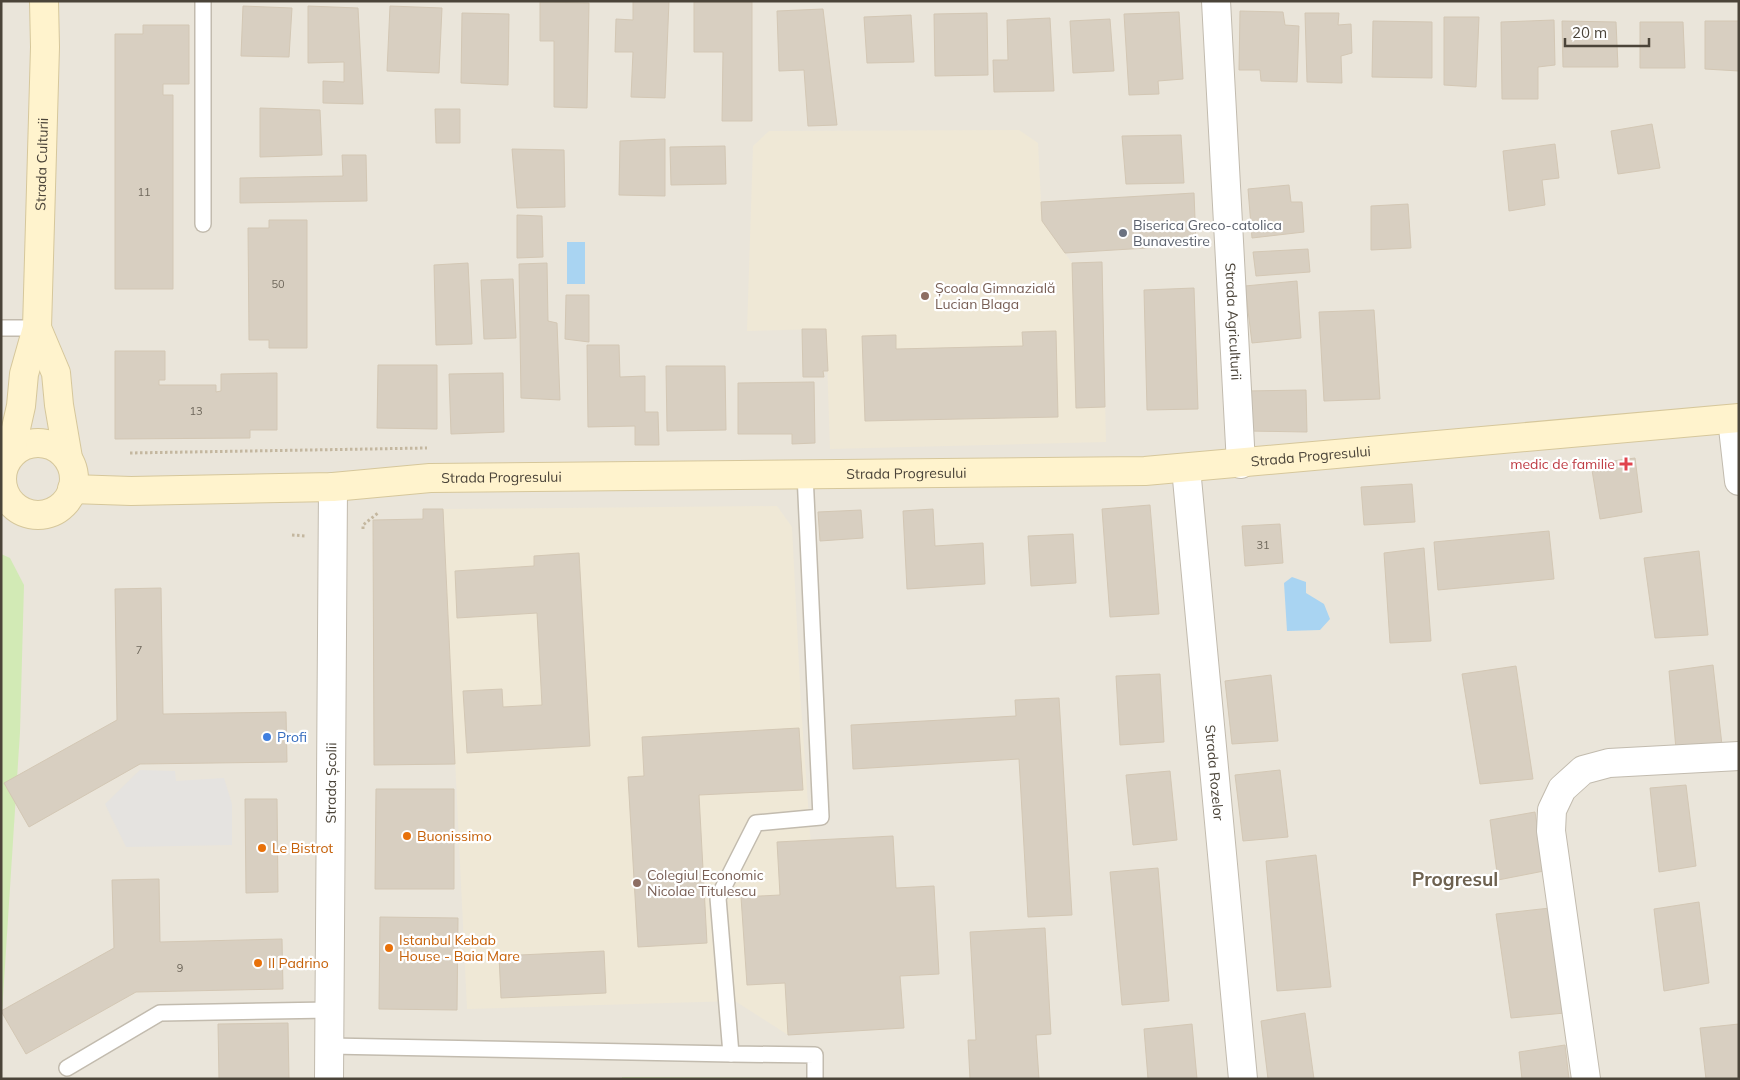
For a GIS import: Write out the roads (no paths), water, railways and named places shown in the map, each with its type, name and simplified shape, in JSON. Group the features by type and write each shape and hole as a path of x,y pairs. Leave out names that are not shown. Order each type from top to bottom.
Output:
{"street":[{"name":"Strada Culturii","path":"10,455 21,406 24,374 37,328 45,47 44,1"},
{"name":"Strada Agriculturii","path":"1216,1 1241,464"},
{"name":"Strada Culturii","path":"37,328 56,373 59,405 68,458"},
{"name":"Strada Progresului","path":"72,489 334,487 430,478 1145,471 1736,419"},
{"path":"1736,419 1739,481"},
{"path":"29,443 51,445 68,458 73,468 72,489 67,500 59,508 49,513 37,515 26,513 8,499 2,488 3,471 10,455 19,448 29,443"},
{"name":"Strada Rozelor","path":"1186,468 1243,1079"},
{"name":"Strada Școlii","path":"329,1079 334,487"},
{"path":"1586,1079 1551,831 1552,810 1562,789 1583,770 1609,763 1739,756"}],"lane":[{"path":"203,224 204,1"},
{"path":"1,328 37,328"},
{"path":"731,1054 718,898 756,824 822,817 805,474"},
{"path":"67,1068 160,1013 330,1010"},
{"path":"330,1046 815,1055 814,1079"}],"water":[{"path":"567,242 585,242 585,284 567,284"},
{"path":"1292,577 1306,582 1306,593 1324,604 1330,619 1320,630 1287,631 1284,583"}],"place":[{"name":"Biserica Greco-catolica Bunavestire","path":"1123,233"},
{"name":"Școala Gimnazială Lucian Blaga","path":"925,296"},
{"name":"medic de familie","path":"1626,464"},
{"name":"Profi","path":"267,737"},
{"name":"Buonissimo","path":"407,836"},
{"name":"Le Bistrot","path":"262,848"},
{"name":"Colegiul Economic Nicolae Titulescu","path":"637,883"},
{"name":"Istanbul Kebab House - Baia Mare","path":"389,948"},
{"name":"Il Padrino","path":"258,963"}],"district":[{"name":"Progresul","path":"1455,879"}]}
